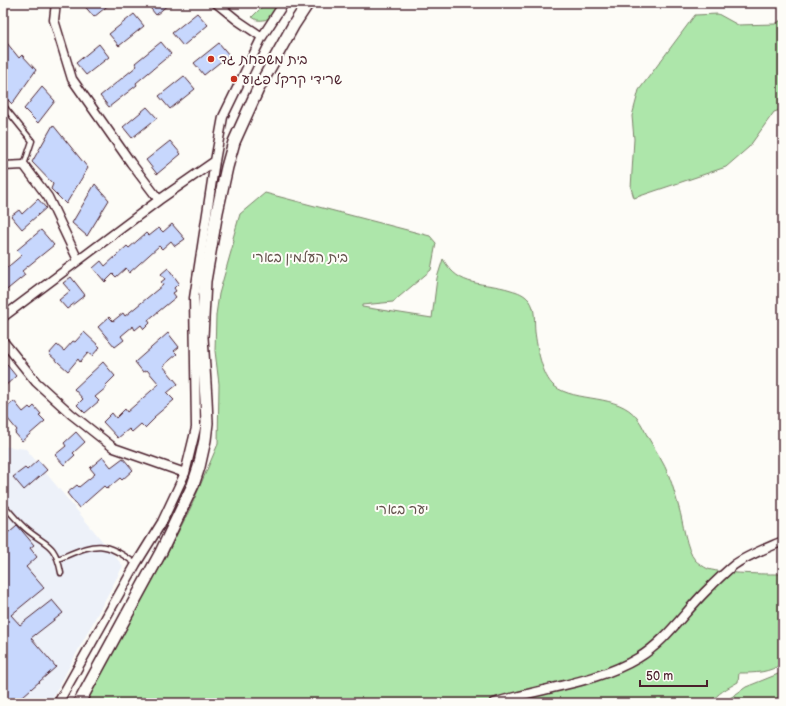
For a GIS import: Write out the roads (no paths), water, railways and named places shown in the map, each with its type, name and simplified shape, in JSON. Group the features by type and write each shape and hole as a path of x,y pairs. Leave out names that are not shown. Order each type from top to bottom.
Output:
{"street":[{"path":"56,3 54,20 72,79 127,158 159,200"},
{"path":"216,3 262,37"},
{"path":"58,703 136,564 162,522 185,473 196,428 194,298 223,117 262,37 284,3"},
{"path":"79,703 161,552 200,467 207,423 202,337 205,281 217,212 227,167 234,142 258,89 293,26 308,3"},
{"path":"3,317 159,200 215,161"},
{"path":"3,166 24,165 48,197 78,260"},
{"path":"3,340 36,382 71,414 114,448 185,473"},
{"path":"494,703 615,670 639,658 666,636 705,592 734,565 783,541"}],"lane":[{"path":"3,105 32,141 24,165"},
{"path":"3,504 25,528 50,546 58,559 61,573"},
{"path":"58,559 82,549 102,545 122,553 136,564"}],"place":[{"name":"בית משפחת גד","path":"211,59"},
{"name":"שרידי קרקל פגוע","path":"234,79"}],"park label":[{"name":"בית העלמין בארי","path":"300,257"},
{"name":"יער בארי","path":"402,509"}]}
